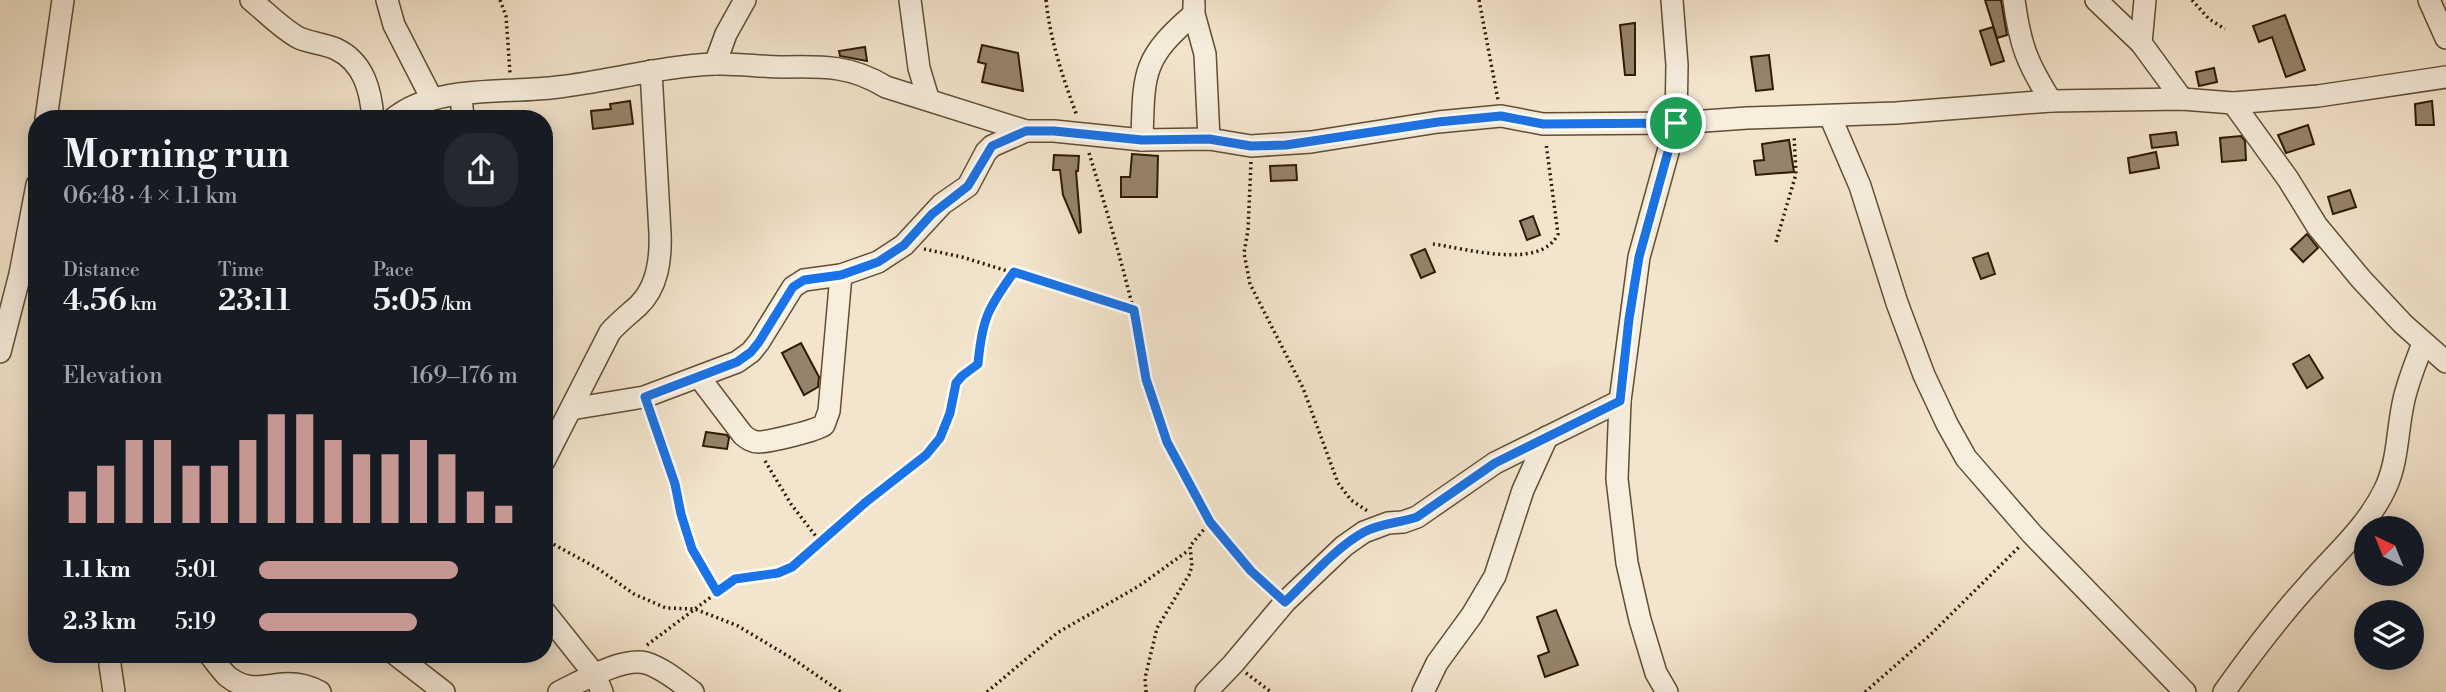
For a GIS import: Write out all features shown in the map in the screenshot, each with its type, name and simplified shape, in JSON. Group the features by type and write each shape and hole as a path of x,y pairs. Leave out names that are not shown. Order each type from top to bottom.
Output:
{"street":[{"path":"47,110 63,0"},
{"path":"251,0 298,37 337,50 354,62 364,76 371,110"},
{"path":"387,0 394,25 432,99"},
{"path":"715,64 726,34 745,0"},
{"path":"910,0 919,68 928,98"},
{"path":"1667,692 1656,673 1626,563 1617,479 1620,401 1639,257 1676,123 1677,65 1672,0"},
{"path":"2014,0 2021,41 2029,66 2051,101"},
{"path":"2095,0 2141,43 2182,99"},
{"path":"2141,43 2145,0"},
{"path":"2429,0 2446,38"},
{"path":"1142,140 1145,76 1153,56 1194,7"},
{"path":"1194,7 1205,54 1209,139"},
{"path":"408,110 432,99 510,89 555,88 651,71 715,64 783,67 809,65 866,75 886,87 1026,131 1142,140 1209,139 1251,146 1311,142 1438,122 1501,116 1543,124 1676,123 1896,113 2051,101 2182,99 2233,103 2318,96 2446,77"},
{"path":"553,443 610,332 623,317 639,305 656,277 661,256 660,213 651,71"},
{"path":"461,95 462,110"},
{"path":"2233,103 2288,179 2317,226 2361,279 2423,343 2446,362"},
{"path":"1830,116 1860,186 1897,303 1936,402 1966,458 2032,534 2185,692"},
{"path":"571,408 645,397 737,362 751,352 793,287 804,280 841,275 878,262 904,245 937,209 968,186 992,146 1026,131"},
{"path":"0,352 28,232"},
{"path":"699,377 743,435 756,442 811,431 826,422 841,275"},
{"path":"2224,692 2276,623 2374,510 2387,485 2397,454 2403,403 2423,343"},
{"path":"1206,692 1285,602 1344,546 1364,532 1388,523 1417,517 1495,463 1620,401"},
{"path":"1423,692 1437,663 1472,615 1495,576 1523,490 1547,437"},
{"path":"553,623 599,684"},
{"path":"559,692 599,684 621,664 635,662 652,665 693,692"},
{"path":"110,663 114,692"},
{"path":"216,663 227,676 248,687 257,689 289,684 306,686 320,692"},
{"path":"407,663 444,692"}],"path":[{"path":"500,0 506,16 510,89"},
{"path":"1046,0 1059,68 1084,135 1134,310 1146,379 1167,442 1210,522 1251,571 1285,602"},
{"path":"1479,0 1501,116"},
{"path":"2192,0 2209,19 2225,29"},
{"path":"1776,242 1796,174 1792,116"},
{"path":"1433,244 1514,255 1530,254 1554,243 1558,234 1543,124"},
{"path":"1251,146 1248,230 1244,253 1250,284 1303,388 1342,491 1351,500 1388,523"},
{"path":"904,245 962,257 1134,310"},
{"path":"621,664 735,579 766,576 785,570 821,543 934,446 950,413 956,383 978,364 985,317 1014,272"},
{"path":"645,397 675,484 679,508 692,549 717,592"},
{"path":"756,442 776,481 821,543"},
{"path":"1146,692 1145,678 1157,628 1189,575 1192,566 1189,550 1191,544 1210,522"},
{"path":"1865,692 1929,636 2032,534"},
{"path":"553,544 597,568 634,594 666,608 695,609 738,626 841,692"},
{"path":"987,692 1057,633 1139,586 1189,550"},
{"path":"1233,664 1271,692"}],"building":[{"path":"1985,0 2001,0 2007,35 1997,38"},
{"path":"2285,15 2305,70 2286,77 2272,37 2259,42 2253,26"},
{"path":"1635,23 1635,75 1625,75 1620,25"},
{"path":"1993,27 2004,61 1991,65 1980,31"},
{"path":"982,45 1018,53 1023,91 982,82 986,64 978,62"},
{"path":"865,47 867,61 840,56 839,51"},
{"path":"1769,55 1773,89 1756,91 1751,57"},
{"path":"2214,68 2217,82 2199,86 2196,72"},
{"path":"630,101 633,124 593,129 591,111 611,109 610,104"},
{"path":"2432,101 2434,125 2416,125 2415,104"},
{"path":"2308,125 2314,144 2286,153 2278,135"},
{"path":"2176,132 2178,145 2152,148 2150,135"},
{"path":"2241,136 2245,141 2246,160 2222,162 2220,138"},
{"path":"1789,140 1794,172 1756,175 1754,161 1764,160 1762,144"},
{"path":"2156,152 2159,168 2130,173 2128,158"},
{"path":"1132,154 1158,156 1157,197 1121,197 1121,177 1130,177"},
{"path":"1054,155 1079,156 1076,171 1079,233 1063,195 1060,170 1053,170"},
{"path":"1296,165 1297,180 1271,181 1270,166"},
{"path":"2350,190 2356,207 2333,214 2328,197"},
{"path":"1533,216 1540,235 1527,240 1520,221"},
{"path":"2307,234 2318,248 2303,262 2291,249"},
{"path":"1425,249 1435,272 1421,278 1411,255"},
{"path":"1988,253 1995,274 1981,279 1973,258"},
{"path":"801,343 819,377 818,387 804,395 782,353"},
{"path":"2309,355 2323,378 2307,388 2293,364"},
{"path":"706,432 727,435 727,449 703,446"},
{"path":"1556,610 1578,665 1545,677 1538,656 1549,652 1537,617"}],"route":[{"path":"1501,116 1543,124 1676,123 1639,257 1620,401 1495,463 1417,517 1388,523 1364,532 1344,546 1285,602 1251,571 1210,522 1167,442 1146,379 1134,310 1014,272 985,317 978,364 956,383 950,413 940,438 926,455 866,502 792,567 778,573 735,579 717,592 692,549 677,501 675,484 645,397 737,362 751,352 786,296 804,280 841,275 878,262 904,245 942,204 968,186 979,170 986,152 1001,141 1026,131 1054,131 1142,140 1209,139 1251,146 1286,145 1438,122 1501,116"}]}
